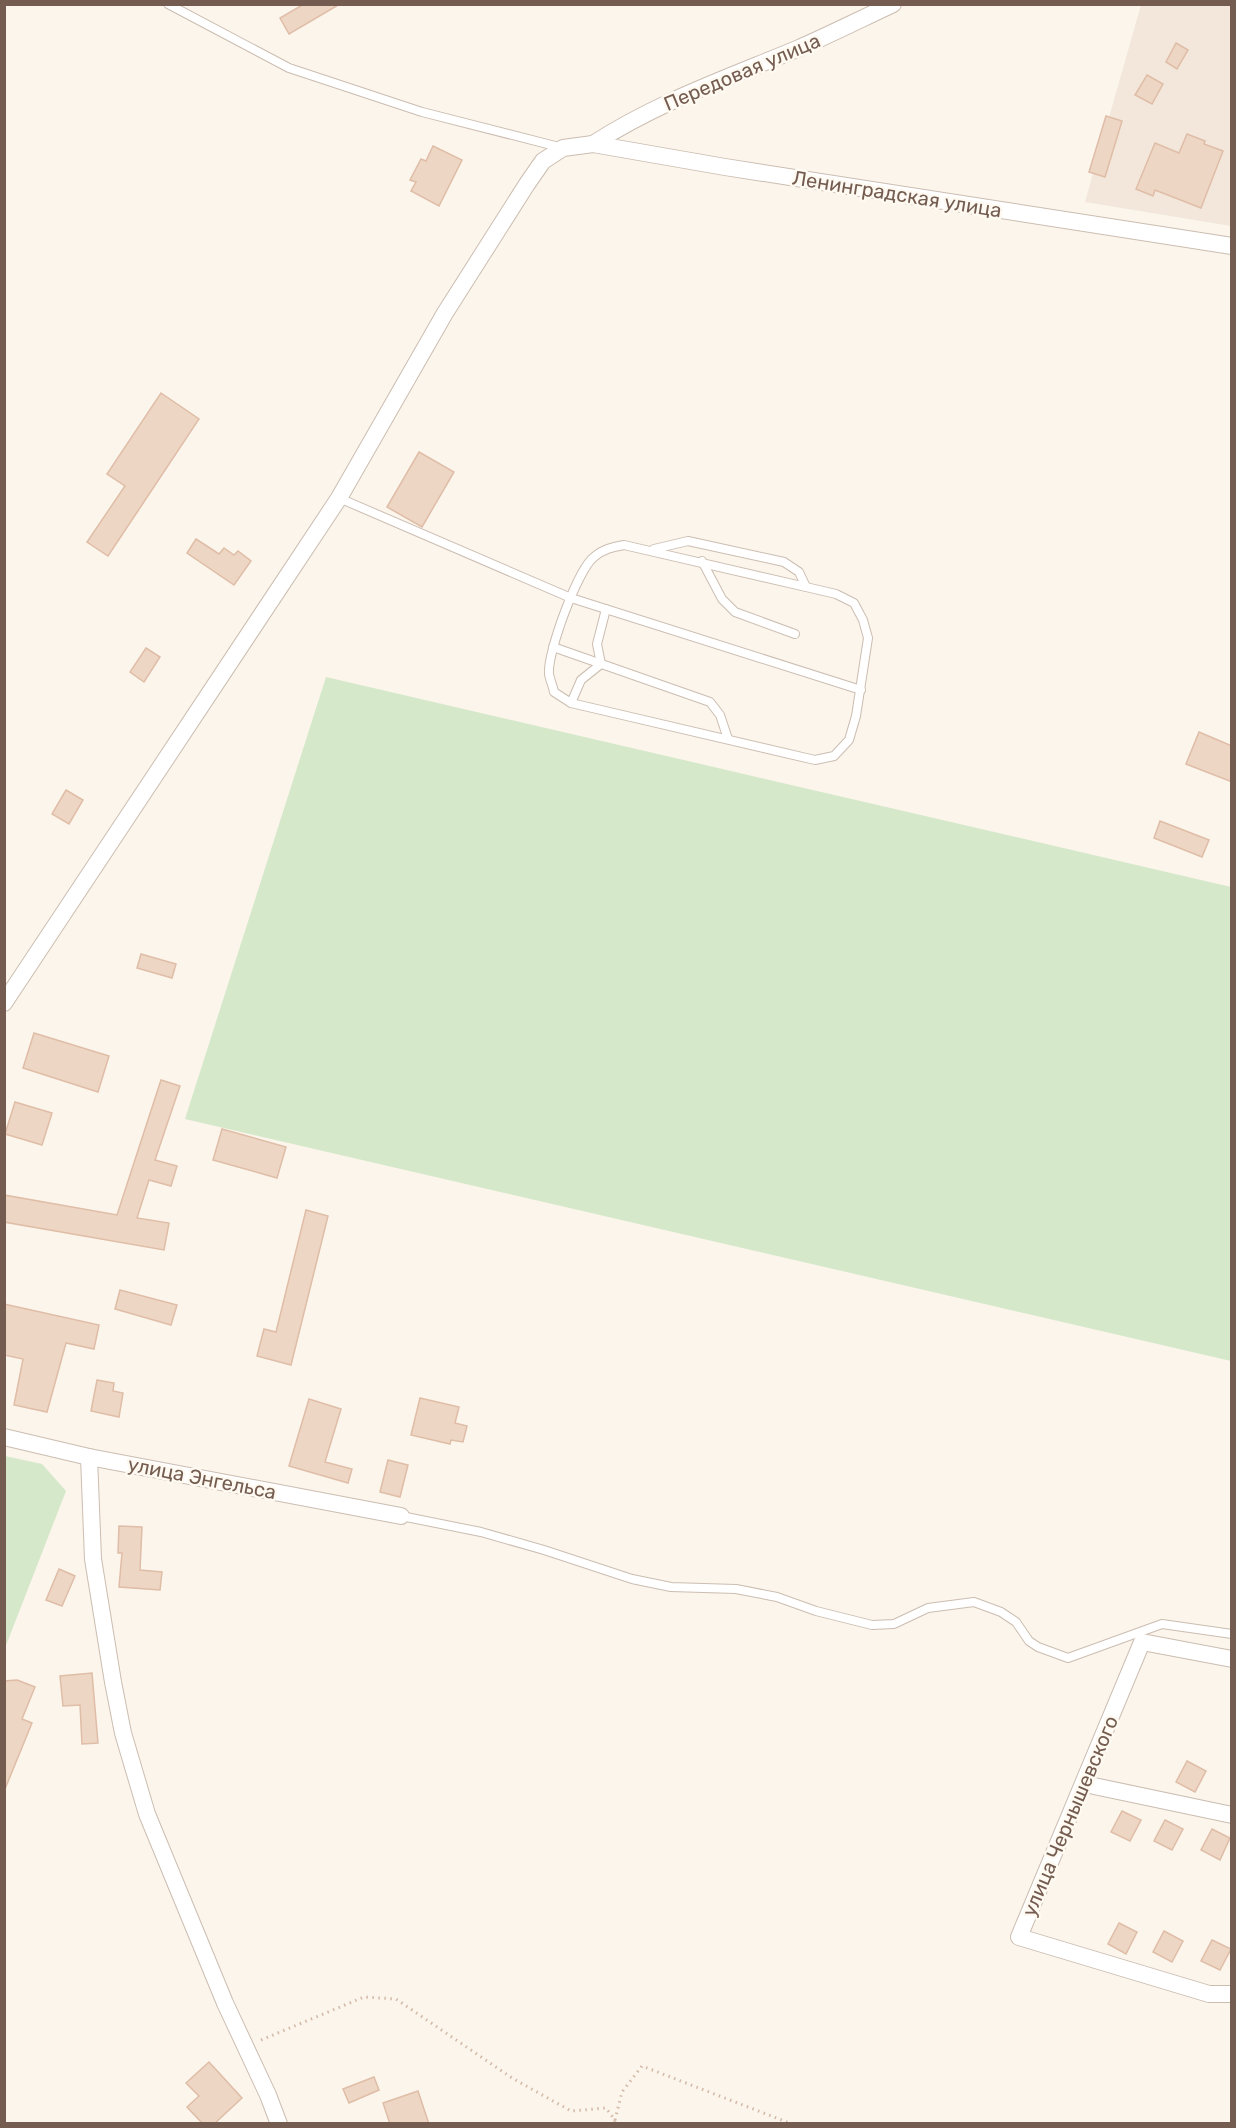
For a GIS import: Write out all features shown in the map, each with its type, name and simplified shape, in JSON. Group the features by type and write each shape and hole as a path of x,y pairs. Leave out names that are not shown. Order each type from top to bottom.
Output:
{"street":[{"name":"Передовая улица","path":"592,144 619,127 681,97 800,47 893,4"},
{"name":"Ленинградская улица","path":"563,148 592,144 1232,246"},
{"path":"4,1003 339,498 445,313 527,184 543,161 563,148"},
{"name":"улица Энгельса","path":"4,1437 89,1457 401,1516"},
{"path":"89,1457 93,1559 123,1733 147,1815 225,2003 279,2124"},
{"name":"улица Чернышевского","path":"1232,1659 1142,1642 1019,1937 1209,1994 1232,1994"},
{"path":"1094,1786 1232,1815"}],"lane":[{"path":"168,4 289,68 422,112 563,148"},
{"path":"339,498 571,598 861,690"},
{"path":"651,550 688,541 784,562 799,572 806,586"},
{"path":"624,545 651,550 806,586 836,594 854,603 863,620 868,638 861,690 849,740 834,756 815,760 571,703 555,692 549,673 553,647 571,598 592,558 608,548 624,545"},
{"path":"702,561 722,599 735,612 795,634"},
{"path":"601,664 597,644 606,609"},
{"path":"553,647 711,702 720,716 728,739"},
{"path":"571,703 581,680 601,664"},
{"path":"401,1516 481,1532 544,1550 632,1580 671,1587 736,1589 777,1597 816,1611 872,1625 894,1624 928,1608 975,1602 1001,1612 1016,1622 1029,1641 1038,1647 1068,1658 1162,1624 1232,1634"}],"path":[{"path":"246,2046 364,1997 396,1999 512,2078 551,2100 571,2111 606,2108 615,2122"},
{"path":"615,2122 622,2092 642,2066 792,2124"}],"shaded area":[{"path":"1141,5 1231,5 1231,226 1085,202"}],"green space":[{"path":"326,677 1231,887 1231,1361 185,1119"},
{"path":"5,1456 42,1464 66,1491 5,1648"}],"building":[{"path":"304,4 340,4 289,34 280,18"},
{"path":"1176,43 1188,50 1177,69 1166,62"},
{"path":"1147,75 1163,84 1152,104 1135,95"},
{"path":"1106,116 1122,121 1105,177 1089,172"},
{"path":"1187,134 1223,151 1201,208 1155,190 1153,196 1136,189 1155,143 1179,153"},
{"path":"433,146 462,160 439,206 411,191 416,182 410,180 421,159 426,161"},
{"path":"161,393 199,419 108,556 87,542 125,486 107,474"},
{"path":"419,452 454,472 422,527 387,507"},
{"path":"196,539 219,554 224,548 234,555 238,551 251,561 234,585 187,553"},
{"path":"146,648 160,657 144,682 130,672"},
{"path":"1199,732 1232,746 1232,782 1186,764"},
{"path":"66,790 83,800 69,824 52,814"},
{"path":"1160,821 1209,840 1202,857 1154,838"},
{"path":"141,954 176,964 172,978 137,968"},
{"path":"34,1033 109,1056 98,1092 23,1068"},
{"path":"161,1080 180,1086 155,1160 177,1166 171,1186 149,1180 137,1218 169,1223 164,1250 4,1222 4,1195 117,1215"},
{"path":"15,1102 52,1113 42,1145 5,1134"},
{"path":"222,1129 286,1147 277,1178 213,1160"},
{"path":"306,1210 328,1216 291,1365 257,1356 264,1329 276,1332"},
{"path":"120,1290 177,1305 171,1325 115,1309"},
{"path":"4,1304 99,1325 94,1349 66,1343 47,1412 14,1405 23,1359 4,1355"},
{"path":"97,1380 114,1383 113,1391 123,1393 119,1417 91,1411"},
{"path":"420,1398 459,1407 455,1423 467,1426 463,1442 451,1440 450,1444 411,1435"},
{"path":"309,1399 341,1409 325,1462 352,1469 348,1483 289,1466"},
{"path":"388,1460 408,1465 400,1497 380,1492"},
{"path":"119,1526 142,1527 140,1570 162,1572 160,1590 119,1587 122,1553 118,1553"},
{"path":"59,1569 75,1576 62,1606 46,1600"},
{"path":"92,1673 98,1743 82,1744 80,1705 63,1706 60,1676"},
{"path":"17,1680 35,1687 22,1719 32,1723 5,1789 4,1681"},
{"path":"1187,1761 1206,1771 1195,1792 1176,1782"},
{"path":"1122,1811 1141,1820 1130,1841 1111,1832"},
{"path":"1165,1820 1183,1829 1172,1850 1154,1841"},
{"path":"1212,1829 1230,1838 1220,1860 1201,1850"},
{"path":"1119,1923 1137,1932 1126,1954 1108,1944"},
{"path":"1164,1931 1183,1941 1172,1962 1153,1952"},
{"path":"1212,1940 1231,1949 1220,1970 1201,1961"},
{"path":"209,2062 242,2098 214,2124 203,2124 187,2107 199,2096 186,2083"},
{"path":"374,2077 379,2090 349,2103 343,2089"},
{"path":"418,2091 429,2124 390,2124 383,2103"}]}
